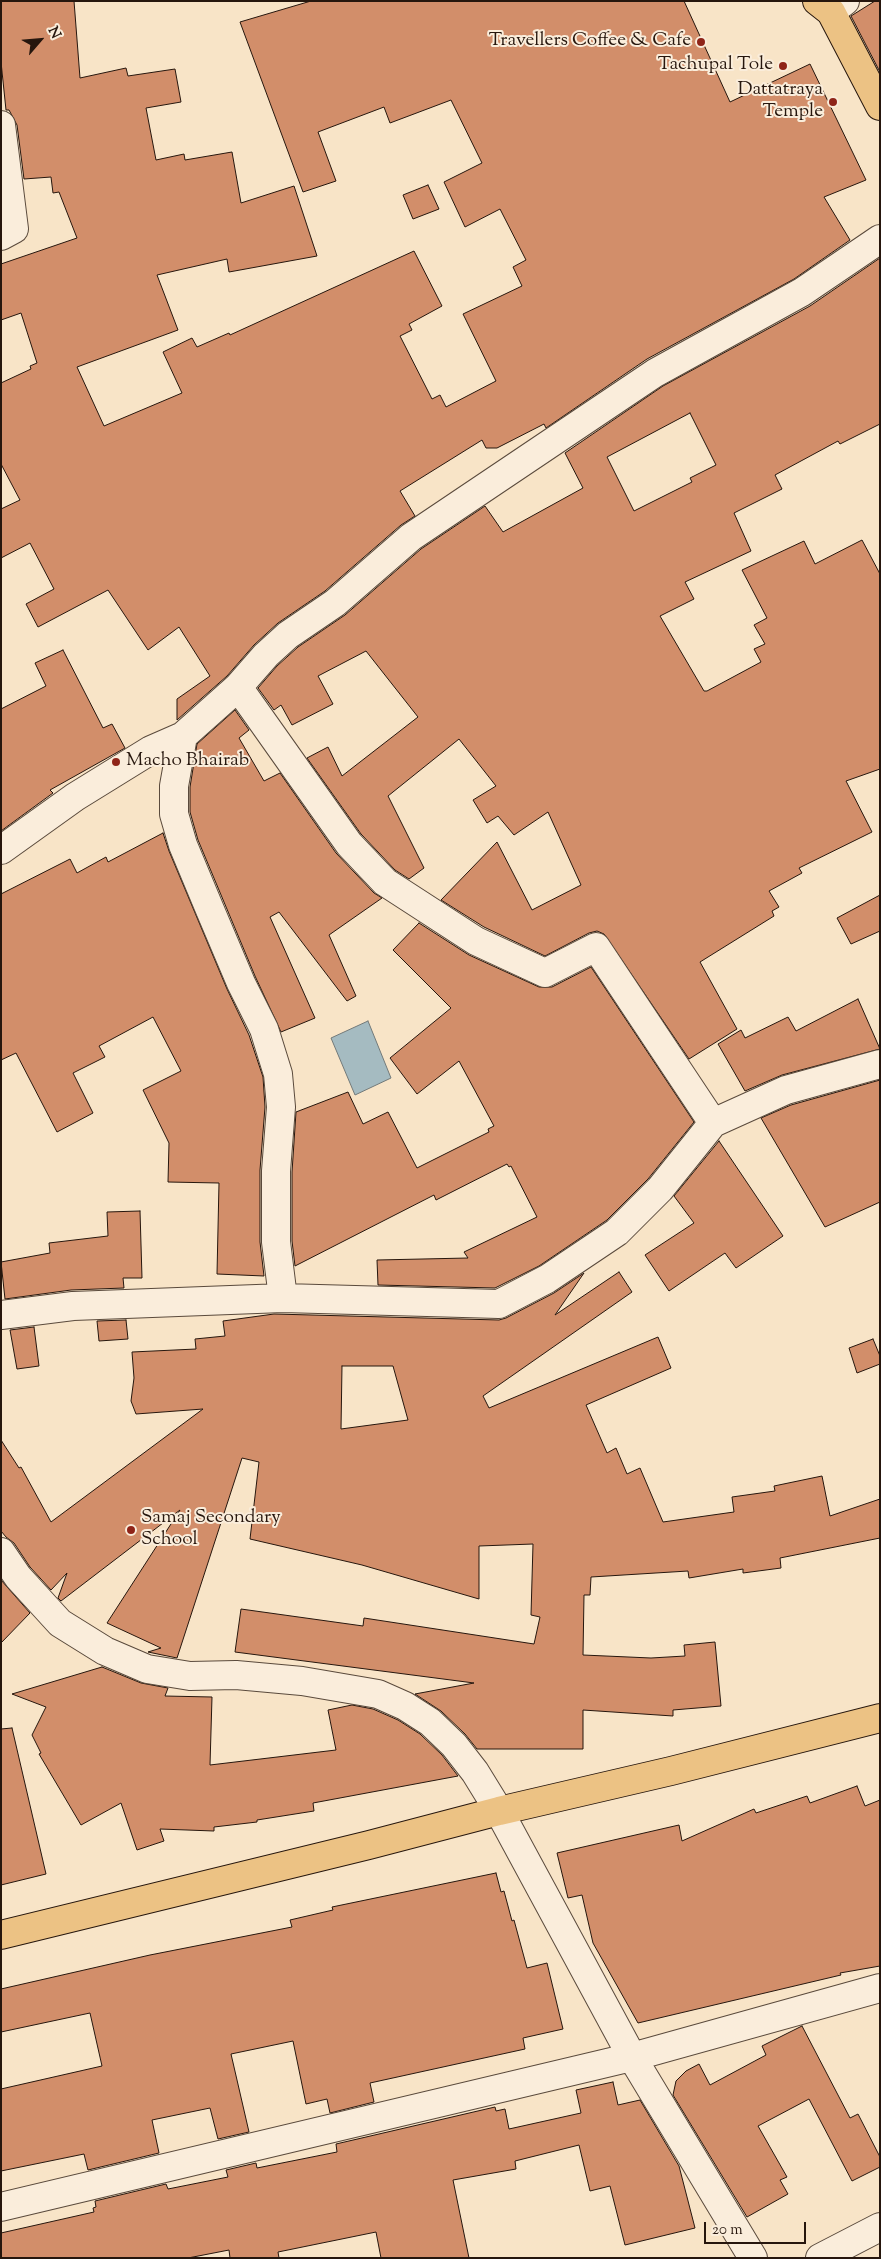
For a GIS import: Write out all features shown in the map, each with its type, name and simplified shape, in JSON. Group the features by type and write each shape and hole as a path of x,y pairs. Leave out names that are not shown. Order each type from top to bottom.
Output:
{"main road":[{"path":"831,5 880,106"},
{"path":"1,1935 880,1718"}],"street":[{"path":"1,126 14,230 1,236"},
{"path":"1,850 75,798 151,750 183,736 238,686 266,654 288,635 335,603 411,536 655,373 802,292 880,239"},
{"path":"238,686 349,844 385,882 476,941 545,973 596,947 713,1123"},
{"path":"183,736 174,786 174,814 176,822 183,845 241,983 264,1029 278,1074 281,1107 276,1171 276,1242 283,1298"},
{"path":"1,1315 73,1306 283,1298 499,1304 547,1279 617,1232 660,1188 713,1123 786,1090 880,1064"},
{"path":"1,1552 18,1578 60,1623 104,1651 147,1669 190,1676 236,1675 302,1680 378,1694 405,1706 430,1722 454,1746 475,1772 499,1811 632,2057 753,2258"},
{"path":"1,2207 632,2057 880,1988"},
{"path":"820,2258 880,2227"}],"water":[{"path":"368,1021 391,1078 355,1095 331,1038"}],"building":[{"path":"1,1 74,1 80,78 126,68 128,76 175,69 181,102 146,108 156,160 184,154 185,160 232,152 241,203 294,186 317,256 229,272 227,259 157,275 178,330 77,367 104,426 182,393 163,352 192,338 197,347 229,333 230,335 414,251 442,306 409,324 412,330 400,336 432,399 440,395 446,407 496,381 463,314 522,286 513,267 526,260 500,209 465,227 444,182 482,163 451,100 390,123 384,107 318,132 336,181 303,192 240,22 311,1 684,1 730,102 810,64 866,180 824,197 850,240 794,279 647,359 546,428 544,424 497,448 486,448 482,440 400,491 415,516 401,525 325,591 278,623 254,645 227,676 177,720 177,699 210,676 179,627 148,650 108,590 38,627 26,604 54,589 30,543 1,558 1,509 20,500 1,464 1,383 31,369 30,366 37,363 21,313 1,320 1,264 77,238 59,192 53,193 51,177 24,179 17,125 9,110 6,110 1,62"},
{"path":"875,1 880,1 880,72 851,16"},
{"path":"428,185 439,209 413,219 403,195"},
{"path":"880,258 880,424 840,444 838,441 775,475 782,489 734,513 751,551 685,582 694,599 660,616 704,691 707,691 761,662 754,649 765,644 754,625 767,618 742,570 804,541 815,564 862,540 880,574 880,769 846,781 872,832 799,868 802,873 769,891 779,907 772,911 774,916 700,962 737,1029 689,1059 604,934 597,931 589,933 545,956 484,927 441,900 497,842 532,910 581,885 548,812 514,835 498,816 487,823 473,800 496,786 459,739 388,796 424,868 409,879 395,870 361,834 307,758 328,747 342,776 418,717 366,651 318,676 333,704 292,725 281,705 274,710 258,688 277,666 298,647 345,615 421,549 485,506 503,532 583,488 565,453 663,386 810,306","holes":["690,413 716,465 690,478 692,482 634,511 607,457"]},
{"path":"63,650 103,728 112,724 125,748 50,790 53,793 1,831 1,709 46,686 35,663"},
{"path":"235,710 249,730 239,738 264,781 280,773 336,853 374,893 382,898 329,935 356,996 347,1001 279,912 270,917 315,1018 281,1032 255,976 198,840 190,812 190,787 197,744"},
{"path":"163,833 227,989 249,1035 263,1077 265,1107 260,1170 260,1242 264,1276 217,1274 219,1183 168,1182 169,1143 143,1090 181,1071 153,1017 99,1046 105,1057 73,1073 93,1113 57,1132 16,1053 1,1060 1,894 70,859 77,873 106,857 108,862"},
{"path":"880,895 880,931 851,944 837,918"},
{"path":"419,923 469,955 539,987 552,987 591,967 694,1122 648,1179 607,1220 539,1266 495,1288 378,1285 377,1260 468,1258 464,1252 537,1217 511,1166 509,1167 507,1164 436,1200 434,1195 295,1266 292,1241 292,1172 296,1112 348,1092 363,1124 388,1112 417,1168 489,1132 488,1129 494,1126 459,1061 417,1094 390,1058 451,1008 393,950"},
{"path":"858,999 880,1049 782,1075 745,1091 718,1044 741,1030 745,1038 788,1017 796,1031"},
{"path":"880,1080 880,1202 825,1227 761,1118 791,1105"},
{"path":"719,1141 783,1236 736,1268 725,1253 669,1291 645,1255 694,1223 674,1196"},
{"path":"140,1211 142,1278 123,1278 124,1288 71,1290 5,1299 1,1262 50,1253 49,1243 108,1236 107,1212"},
{"path":"619,1272 632,1292 483,1396 489,1408 658,1337 671,1368 586,1405 607,1453 616,1448 627,1474 640,1468 663,1522 734,1512 732,1497 775,1491 774,1486 822,1476 830,1516 880,1499 880,1538 780,1558 781,1568 743,1573 743,1569 689,1578 688,1571 591,1577 590,1595 584,1595 583,1655 651,1658 685,1656 684,1645 715,1642 721,1706 673,1710 673,1716 583,1710 583,1749 477,1749 465,1734 441,1711 415,1694 474,1683 235,1652 241,1609 363,1626 364,1618 534,1644 540,1617 531,1615 533,1544 479,1546 479,1599 362,1565 250,1539 259,1462 242,1458 177,1658 148,1652 161,1648 107,1623 180,1510 61,1601 58,1598 67,1573 51,1590 30,1567 14,1543 1,1531 1,1440 19,1468 21,1467 51,1522 203,1409 136,1414 131,1401 134,1378 132,1352 196,1349 195,1339 225,1336 223,1321 274,1314 499,1320 554,1293 584,1273 555,1315","holes":["342,1366 393,1366 408,1420 341,1429"]},
{"path":"126,1320 128,1339 99,1341 97,1321"},
{"path":"34,1327 39,1366 17,1369 10,1330"},
{"path":"873,1339 880,1356 880,1364 857,1373 849,1348"},
{"path":"1,1580 30,1613 1,1643"},
{"path":"102,1667 141,1683 168,1688 165,1696 212,1697 210,1765 336,1750 328,1710 352,1705 373,1709 398,1720 420,1734 442,1755 458,1776 313,1803 314,1811 257,1820 257,1822 214,1827 214,1831 160,1829 164,1841 137,1850 121,1803 81,1825 39,1754 41,1753 32,1735 46,1707 12,1694"},
{"path":"12,1728 46,1874 1,1885 1,1729"},
{"path":"857,1786 865,1806 880,1800 880,1966 840,1973 841,1975 638,2023 593,1943 582,1895 568,1898 557,1853 679,1825 682,1841 754,1809 756,1813 807,1796 810,1803"},
{"path":"496,1873 501,1892 504,1891 512,1921 514,1920 527,1968 547,1963 563,2029 523,2038 525,2049 370,2083 374,2102 330,2113 327,2099 306,2104 293,2041 231,2054 249,2132 218,2139 210,2108 152,2120 159,2153 88,2170 84,2154 1,2171 1,2089 102,2066 90,2013 1,2032 1,1989 150,1955 292,1927 290,1920 333,1910 332,1907"},
{"path":"802,2026 850,2118 858,2114 880,2157 880,2167 852,2181 809,2099 758,2126 787,2177 780,2180 788,2194 747,2217 673,2095 676,2081 686,2071 699,2064 710,2085 766,2055 762,2046"},
{"path":"613,2082 618,2105 640,2100 679,2166 695,2228 625,2245 610,2186 590,2191 579,2145 515,2161 516,2169 453,2180 469,2258 381,2258 376,2232 278,2252 279,2258 230,2258 229,2250 188,2258 1,2258 1,2233 94,2212 93,2208 96,2207 95,2201 166,2184 168,2189 228,2177 226,2170 256,2163 257,2168 337,2152 336,2144 495,2107 496,2111 505,2109 509,2129 581,2113 576,2090"}],"place":[{"name":"Travellers Coffee & Cafe","path":"701,42"},
{"name":"Tachupal Tole","path":"783,66"},
{"name":"Dattatraya Temple","path":"833,102"},
{"name":"Macho Bhairab","path":"116,762"},
{"name":"Samaj Secondary School","path":"131,1530"}]}
